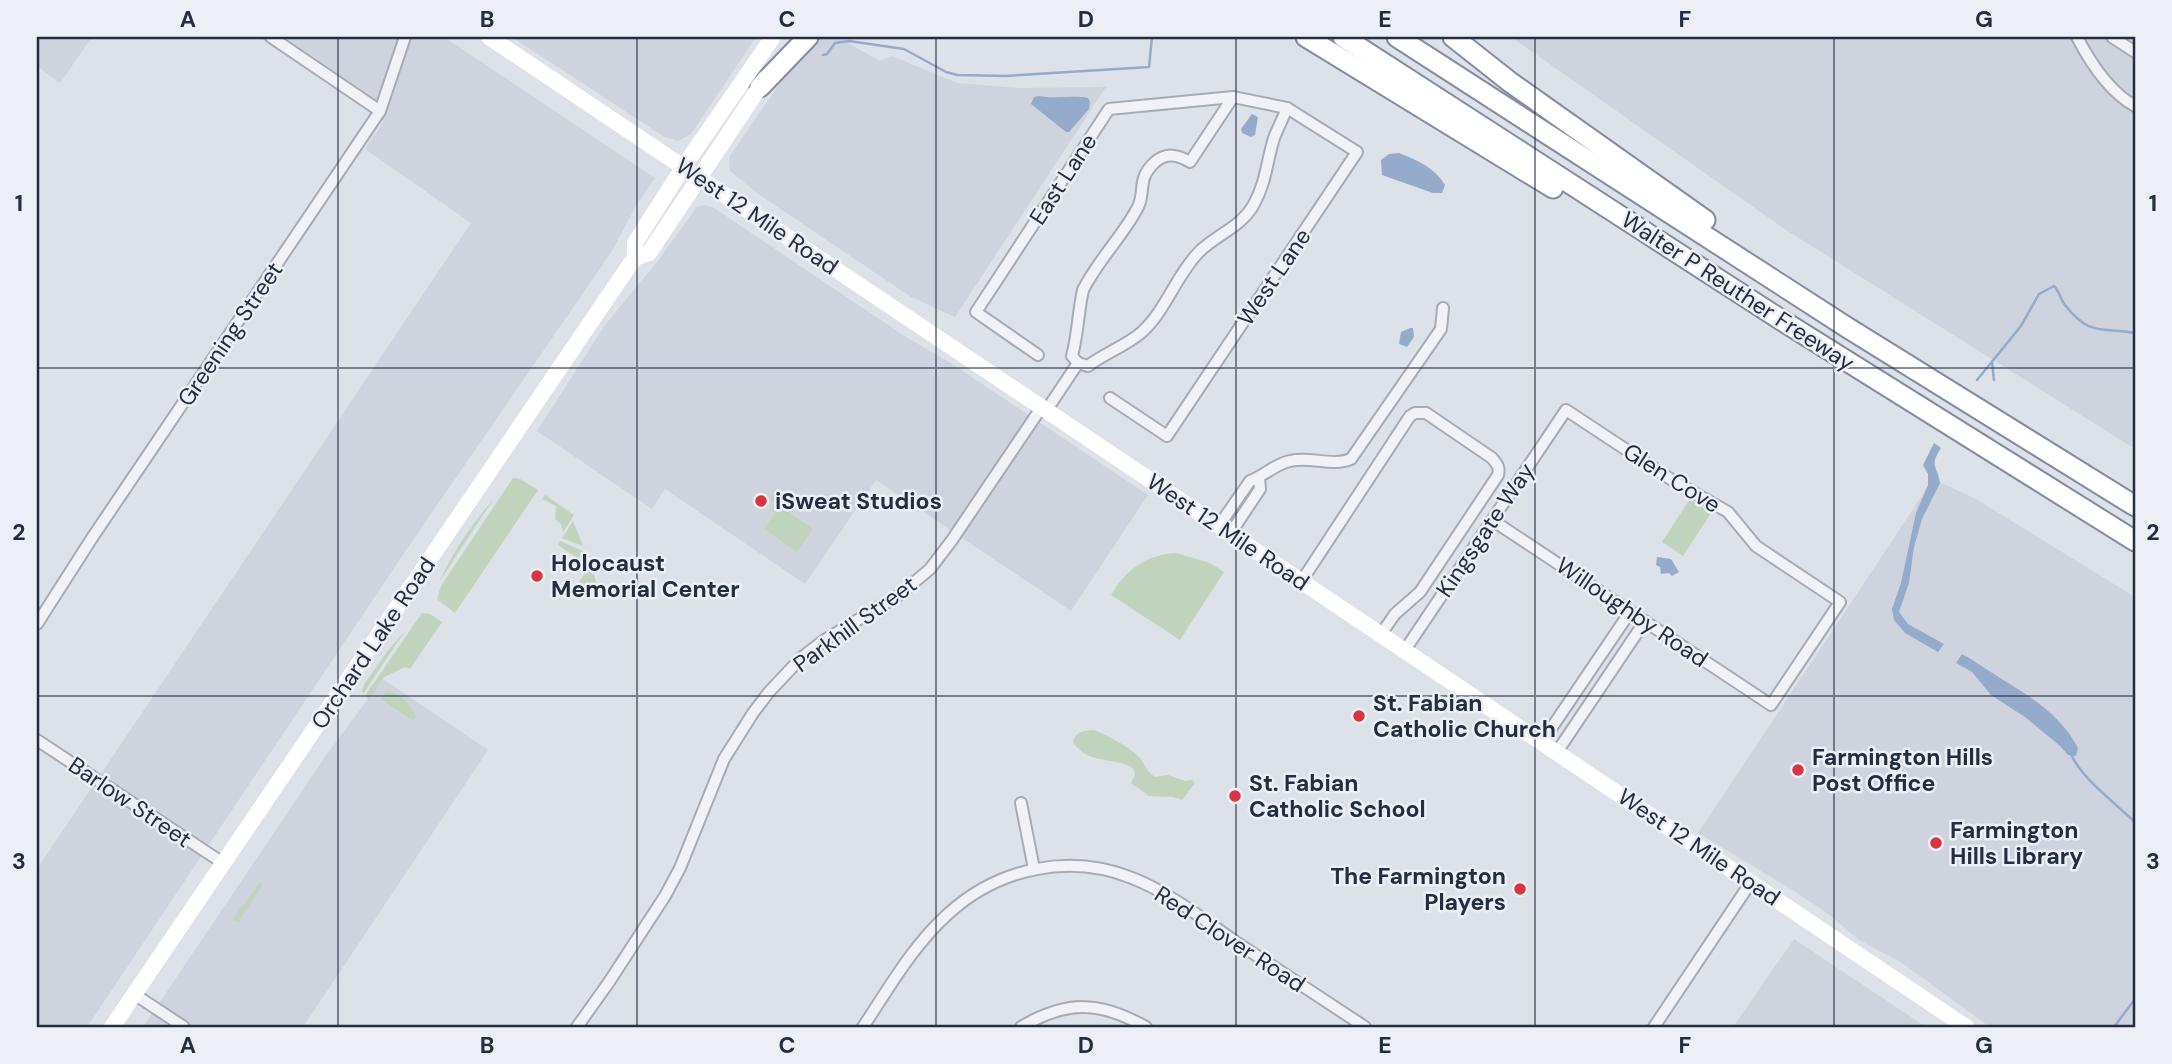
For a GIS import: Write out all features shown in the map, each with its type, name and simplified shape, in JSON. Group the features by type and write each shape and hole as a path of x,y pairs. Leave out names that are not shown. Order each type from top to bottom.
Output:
{"highway":[{"path":"760,87 807,37"},
{"path":"1306,37 1618,229 1786,323"},
{"name":"Walter P Reuther Freeway","path":"1343,37 1786,323 2135,541"},
{"name":"Walter P Reuther Freeway","path":"1397,37 1789,290 2135,506"},
{"path":"1453,37 1510,82 1725,234 1789,290"}],"main road":[{"name":"West 12 Mile Road","path":"489,37 1966,1027"},
{"name":"Orchard Lake Road","path":"112,1027 635,258 635,243 684,166 773,37"},
{"name":"Orchard Lake Road","path":"635,258 649,253 795,37"}],"street":[{"path":"271,37 380,111"},
{"name":"Greening Street","path":"37,624 380,111 405,37"},
{"path":"2077,37 2097,71 2135,106"},
{"path":"2112,37 2135,52"},
{"path":"1233,97 1190,162 1178,155 1165,156 1147,171 1140,186 1140,204 1089,276 1083,290 1072,356 1078,363 1088,366 1142,331 1153,320 1197,253 1248,214 1264,184 1274,139 1287,108"},
{"name":"East Lane","path":"1038,355 976,312 1109,109 1233,97 1259,102"},
{"name":"West Lane","path":"1110,398 1167,436 1357,152 1287,108 1259,102"},
{"path":"1224,530 1250,481 1282,463 1292,460 1338,463 1351,459 1441,329 1443,308"},
{"name":"Parkhill Street","path":"577,1027 665,896 680,868 718,771 752,713 802,658 824,641 898,595 930,569 1078,363"},
{"name":"Kingsgate Way","path":"1405,650 1566,410"},
{"name":"Glen Cove","path":"1566,410 1672,480 1728,512 1756,546 1840,602 1771,705"},
{"path":"1301,582 1410,416 1426,413 1492,458 1498,464 1498,475 1420,592 1395,614 1381,634"},
{"name":"Willoughby Road","path":"1492,520 1771,705"},
{"path":"1542,742 1630,612"},
{"path":"1557,752 1645,621"},
{"name":"Barlow Street","path":"37,740 223,863"},
{"path":"1021,803 1034,869"},
{"name":"Red Clover Road","path":"863,1027 912,953 949,912 995,881 1019,871 1086,867 1108,870 1157,890 1365,1027"},
{"path":"1654,1027 1751,882"},
{"path":"134,994 184,1027"},
{"path":"1021,1027 1042,1016 1079,1006 1116,1011 1146,1027"}],"shaded area":[{"path":"37,37 92,37 60,83 37,66"},
{"path":"258,37 444,37 655,178 637,204 612,251 402,556 87,1027 37,1027 37,869 471,223 365,149 384,121"},
{"path":"512,37 756,37 691,134 678,141 663,136"},
{"path":"812,37 837,37 880,61 892,56 957,83 1018,88 1106,87 955,317 911,297 757,193 730,171 729,157"},
{"path":"1511,37 2135,37 2135,449 1786,230"},
{"path":"705,205 714,208 906,337 954,365 1148,495 1071,611 876,480 805,584 665,489 652,509 537,431 605,325 657,262 697,207"},
{"path":"1933,479 1976,499 2135,597 2135,1027 1990,1027 1902,963 1859,940 1827,913 1794,891 1698,833"},
{"path":"383,679 488,750 303,1027 143,1027 327,754"},
{"path":"1794,939 1926,1027 1733,1027"}],"green space":[{"path":"513,478 520,479 538,490 455,613 437,599 441,586"},
{"path":"775,489 782,493 792,493 787,501 794,506 790,513 813,529 797,552 764,529 775,513 770,510 775,502 769,498"},
{"path":"545,495 574,515 563,532 561,524 555,519 556,506 542,499"},
{"path":"1690,499 1711,513 1683,556 1662,542"},
{"path":"493,500 439,582 463,539"},
{"path":"573,521 583,546 562,538"},
{"path":"560,541 585,552 591,568 558,545"},
{"path":"1176,553 1210,563 1224,572 1180,640 1111,595 1123,578 1138,565 1155,557"},
{"path":"588,569 593,572 597,585 584,590 577,585"},
{"path":"422,613 430,614 442,622 410,669 405,667 384,677 369,700 365,696"},
{"path":"410,625 363,694 365,683 386,653"},
{"path":"386,692 400,696 408,704 416,717 413,721 381,699"},
{"path":"1094,730 1133,752 1155,777 1168,775 1195,783 1182,800 1149,796 1131,783 1135,775 1134,769 1119,762 1087,755 1073,742 1078,734"},
{"path":"260,882 262,886 238,922 233,919"}],"water":[{"path":"1034,97 1088,98 1089,109 1069,132 1066,132 1031,104"},
{"path":"1252,114 1258,117 1255,135 1251,137 1242,133 1241,129"},
{"path":"1399,153 1431,169 1445,185 1442,193 1433,193 1382,175 1381,160 1389,154"},
{"path":"1413,328 1414,337 1407,347 1399,344 1401,332"},
{"path":"1934,443 1941,448 1935,463 1940,483 1922,519 1914,547 1909,583 1899,612 1908,624 1944,644 1938,652 1905,633 1894,620 1892,609 1901,583 1916,513 1928,485 1928,474 1923,465"},
{"path":"1657,557 1671,559 1679,572 1672,576 1669,573 1661,574 1660,567 1656,565"},
{"path":"1962,654 2023,692 2054,716 2078,748 2076,756 2068,755 2025,717 1991,695 1972,672 1956,663"}],"waterway":[{"path":"823,55 827,54 835,43 849,41 904,49 946,72 957,75 1006,76 1149,67 1152,37"},
{"path":"1977,380 2021,326 2039,294 2054,286 2065,305 2082,322 2097,329 2135,333"},
{"path":"1992,362 1994,380"},
{"path":"2071,754 2091,781 2135,822"},
{"path":"2114,1027 2135,999"}],"place":[{"name":"iSweat Studios","path":"761,501"},
{"name":"Holocaust Memorial Center","path":"537,576"},
{"name":"St. Fabian Catholic Church","path":"1359,716"},
{"name":"Farmington Hills Post Office","path":"1798,770"},
{"name":"St. Fabian Catholic School","path":"1235,796"},
{"name":"Farmington Hills Library","path":"1936,843"},
{"name":"The Farmington Players","path":"1520,889"}]}
